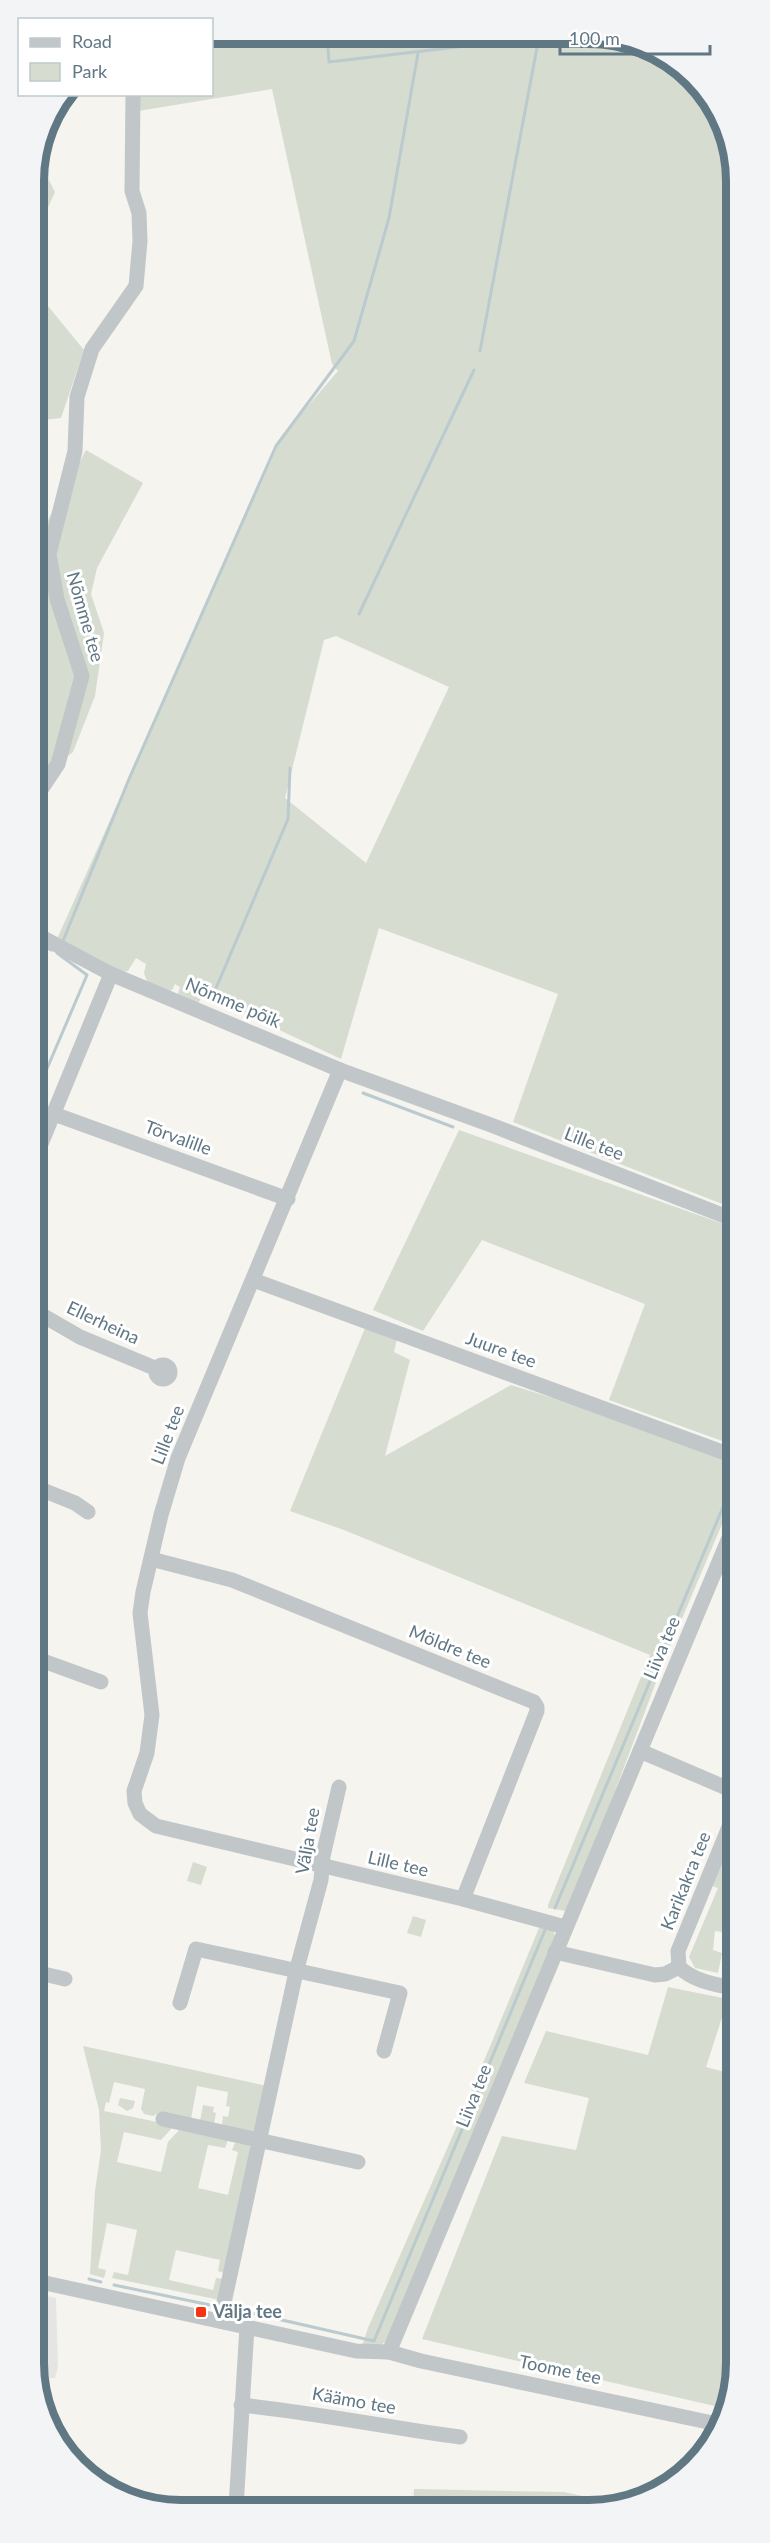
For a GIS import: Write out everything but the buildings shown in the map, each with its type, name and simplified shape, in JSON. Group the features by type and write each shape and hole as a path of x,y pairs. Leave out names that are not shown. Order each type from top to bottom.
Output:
{"street":[{"name":"Nõmme tee","path":"44,785 58,764 82,676 57,599 50,554 75,451 76,397 92,349 136,286 140,241 139,213 132,191 133,96"},
{"path":"44,938 111,974 44,1138"},
{"name":"Nõmme põik","path":"111,974 340,1070"},
{"name":"Lille tee","path":"565,1927 463,1899 156,1826 140,1814 135,1803 134,1791 147,1753 152,1715 140,1613 151,1559 178,1458 340,1070 491,1125 726,1216"},
{"name":"Tõrvalille","path":"54,1114 288,1199"},
{"name":"Juure tee","path":"253,1280 726,1453"},
{"name":"Ellerheina","path":"44,1317 80,1337 157,1368"},
{"path":"44,1491 75,1503 88,1512"},
{"name":"Liiva tee","path":"389,2352 726,1545"},
{"name":"Möldre tee","path":"151,1559 232,1580 534,1702 537,1711 463,1899"},
{"path":"44,1661 101,1682"},
{"path":"640,1751 726,1788"},
{"name":"Välja tee","path":"220,2321 296,1972 321,1880 339,1787"},
{"name":"Karikakra tee","path":"679,1967 678,1952 726,1834"},
{"path":"180,2003 196,1949 400,1993 384,2051"},
{"path":"555,1952 655,1975 665,1974 679,1967 687,1975 701,1981 726,1987"},
{"path":"44,1974 65,1979"},
{"path":"163,2120 358,2162"},
{"path":"44,2283 356,2351 389,2352"},
{"path":"236,2500 247,2327"},
{"name":"Toome tee","path":"389,2352 421,2361 712,2423"},
{"name":"Käämo tee","path":"241,2405 296,2411 460,2437"}],"shaded area":[{"path":"44,2296 56,2298 58,2367 55,2378 49,2378 49,2392 46,2392 44,2372"}],"green space":[{"path":"213,44 590,44 617,46 658,62 686,84 708,112 724,153 726,180 726,1205 513,1122 558,994 379,928 341,1059 203,994 198,1004 178,994 180,987 175,984 172,990 167,992 148,984 144,973 146,964 136,958 128,971 119,972 57,939 282,436 338,371 332,364 272,89 138,111 138,96 213,96","holes":["336,636 449,687 366,863 285,798 324,640"]},
{"path":"44,171 55,192 44,216"},
{"path":"44,301 84,350 61,418 44,420"},
{"path":"86,450 143,483 97,568 91,594 104,633 95,696 73,752 44,774 44,528"},
{"path":"459,1130 726,1225 726,1442 609,1400 645,1304 482,1240 423,1331 373,1310"},
{"path":"365,1328 397,1339 394,1352 410,1360 385,1456 511,1385 604,1414 726,1459 726,1515 664,1661 603,1823 566,1911 548,1908 548,1905 650,1655 344,1530 290,1511"},
{"path":"726,1851 726,1938 722,1937 723,1932 715,1931 713,1950 722,1953 718,1973 695,1968 689,1957 718,1888 712,1886"},
{"path":"193,1862 207,1867 201,1885 187,1881"},
{"path":"413,1916 426,1920 421,1937 407,1933"},
{"path":"543,1925 553,1928 555,1937 388,2340 376,2348 362,2346 539,1928"},
{"path":"668,1987 726,1999 726,2005 706,2067 726,2072 726,2372 719,2407 422,2339 502,2136 576,2150 589,2098 524,2083 546,2031 648,2055"},
{"path":"83,2046 267,2086 258,2133 222,2125 223,2116 228,2117 230,2107 226,2106 228,2092 197,2086 191,2119 159,2113 153,2116 144,2114 141,2109 145,2089 114,2082 109,2103 106,2102 104,2111 162,2123 172,2128 161,2140 124,2132 117,2162 161,2172 168,2142 179,2130 228,2140 225,2148 208,2145 198,2188 228,2195 238,2152 232,2150 235,2143 248,2144 252,2150 224,2273 218,2271 220,2260 176,2250 169,2280 213,2290 216,2278 224,2279 220,2300 112,2278 114,2272 128,2275 137,2230 107,2223 98,2268 106,2270 104,2278 90,2274 95,2191 101,2150 99,2110"},
{"path":"120,2098 135,2101 133,2108 127,2111 118,2105"},
{"path":"203,2105 214,2107 213,2112 216,2113 214,2124 200,2121"},
{"path":"414,2489 564,2492 597,2499 590,2500 413,2500"}],"waterway":[{"path":"328,44 329,62 483,44"},
{"path":"480,351 538,44"},
{"path":"63,941 129,779 276,446 354,341 389,218 418,53"},
{"path":"359,614 474,370"},
{"path":"211,1000 288,819 290,768"},
{"path":"44,947 51,950"},
{"path":"44,1076 87,975 57,953"},
{"path":"363,1093 453,1127"},
{"path":"555,1908 726,1500"},
{"path":"238,2310 374,2341 545,1930"},
{"path":"89,2279 101,2282"},
{"path":"114,2285 215,2306"}],"place":[{"name":"Välja tee","path":"201,2312"}]}
